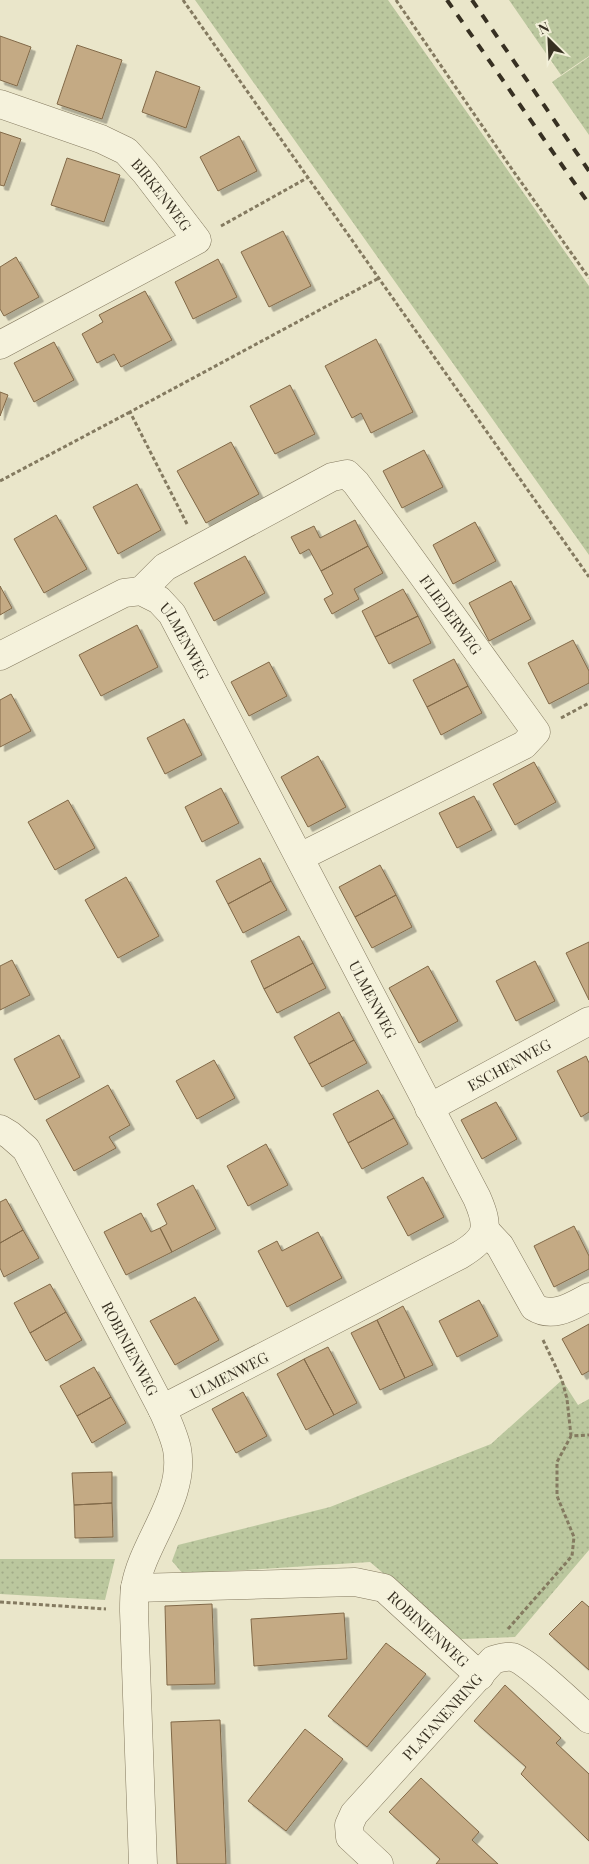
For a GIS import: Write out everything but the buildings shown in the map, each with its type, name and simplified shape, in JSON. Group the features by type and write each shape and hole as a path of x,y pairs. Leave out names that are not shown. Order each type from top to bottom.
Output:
{"street":[{"name":"BIRKENWEG","path":"0,104 101,139 126,151 145,172 197,240 0,345"},
{"name":"FLIEDERWEG","path":"141,591 165,567 332,477 346,474 356,483 536,732 524,744 300,856"},
{"path":"0,656 106,601 124,593 141,591"},
{"name":"ULMENWEG","path":"141,591 159,600 172,614 300,856 429,1108 478,1198 485,1216 485,1230 475,1246 460,1255 162,1409"},
{"name":"ESCHENWEG","path":"429,1108 589,1021"},
{"name":"ROBINIENWEG","path":"0,1129 26,1149 162,1409 177,1449 174,1488 143,1563 134,1599 143,1864"},
{"path":"485,1230 500,1246 534,1307 542,1312 550,1313 560,1311 589,1297"},
{"name":"ROBINIENWEG","path":"134,1599 355,1582 384,1588 480,1676"},
{"path":"504,1656 514,1657 527,1665 589,1719"},
{"name":"PLATANENRING","path":"378,1864 350,1837 349,1825 354,1814 493,1660 504,1656"}],"path":[{"path":"183,0 589,577"},
{"path":"396,0 589,278"},
{"path":"197,240 307,178"},
{"path":"0,481 379,278"},
{"path":"130,412 200,549"},
{"path":"504,1656 508,1628 572,1556 574,1537 557,1496 557,1462 571,1436 567,1399 562,1380 541,1337 542,1312"},
{"path":"571,1436 589,1435"},
{"path":"0,1602 134,1599"}],"green space":[{"path":"195,0 388,0 589,286 589,555"},
{"path":"509,0 589,0 589,56 561,75"},
{"path":"589,57 589,135 552,82"},
{"path":"562,1380 578,1405 589,1399 589,1550 515,1637 461,1639 370,1562 183,1574 172,1561 178,1545 330,1507 491,1444"},
{"path":"0,1559 115,1559 105,1600 0,1594"}],"railway":[{"path":"447,0 589,204"},
{"path":"472,0 589,171"}]}
